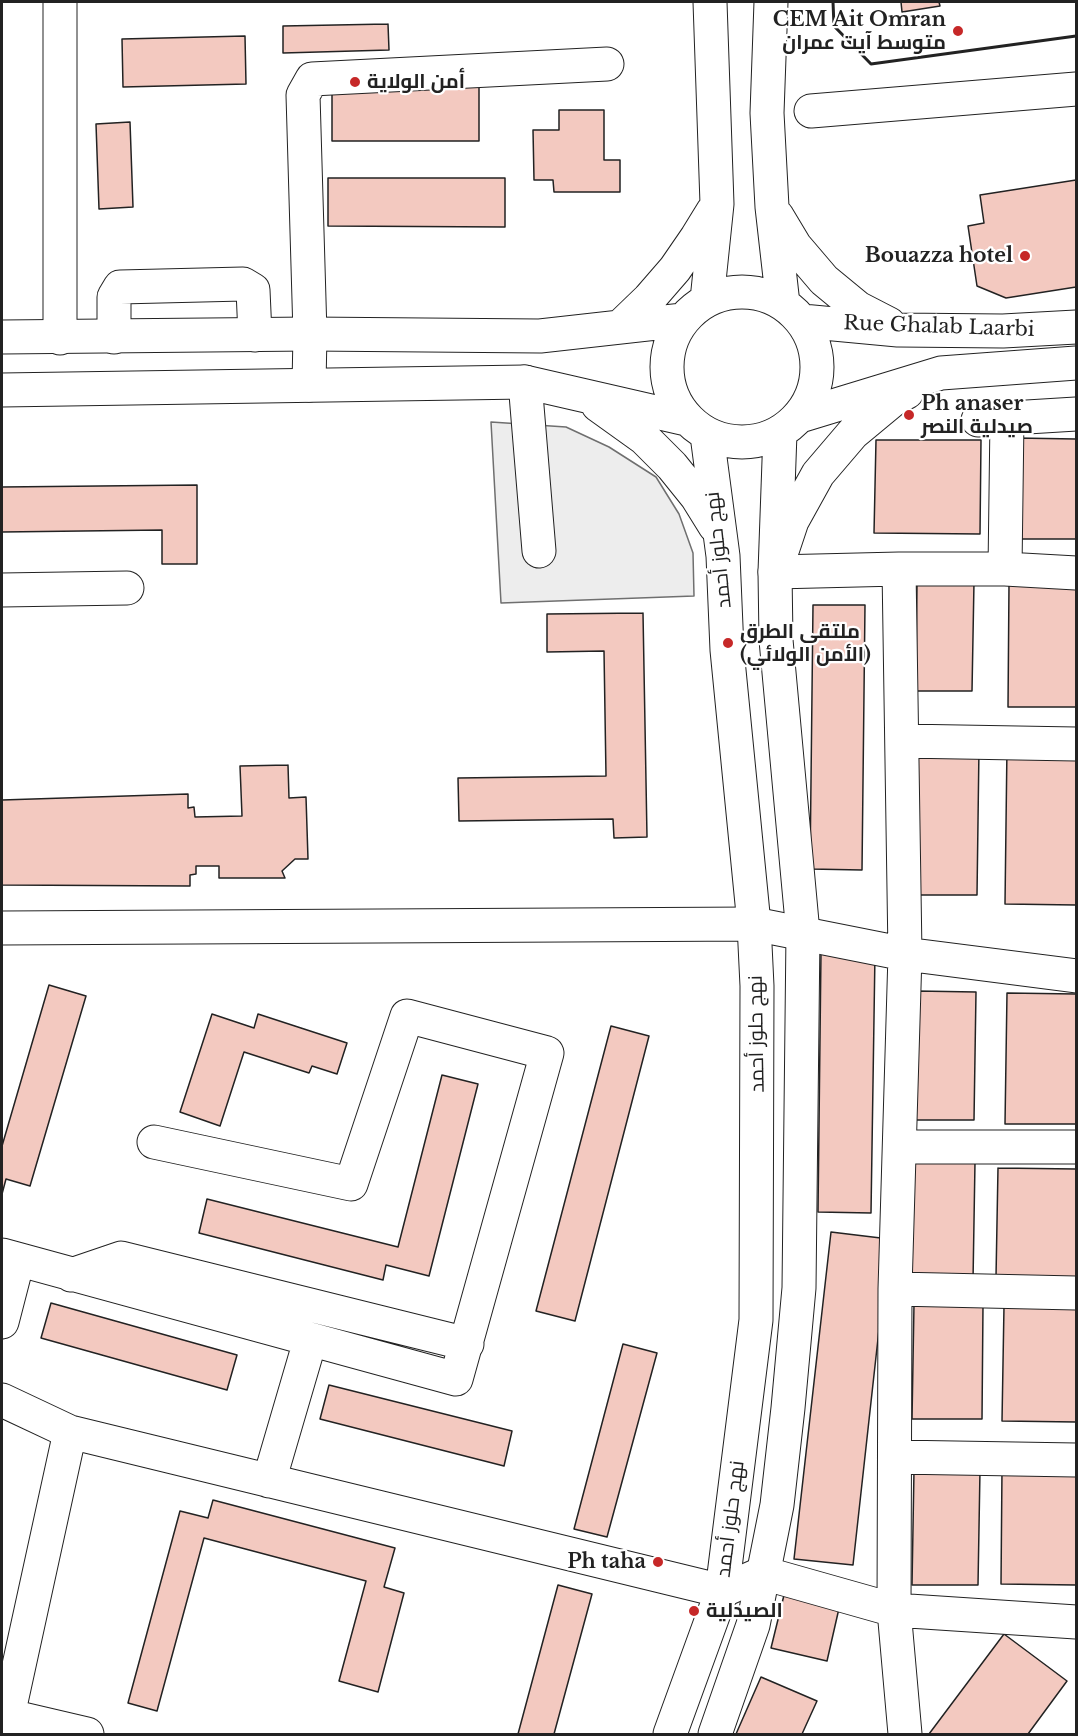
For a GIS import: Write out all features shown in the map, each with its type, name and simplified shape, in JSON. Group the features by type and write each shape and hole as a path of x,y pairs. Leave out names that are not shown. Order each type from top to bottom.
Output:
{"street":[{"path":"60,2 60,338"},
{"path":"696,427 674,401 667,381 666,360 672,339 695,310 717,204 710,2"},
{"path":"2,390 525,382 578,394 696,427 731,442 756,442 790,424 813,394 818,369 814,343 793,312 772,207 767,113 771,2"},
{"path":"309,385 310,334 303,95 312,79 607,64"},
{"path":"811,111 1077,89"},
{"path":"621,326 675,269 717,204"},
{"path":"772,207 795,246 824,280 858,308 898,330"},
{"path":"114,337 114,297 120,287 243,284 253,290 255,335"},
{"path":"2,338 310,334 540,336 621,326 695,310 732,292 759,293 793,312"},
{"name":"Rue Ghalab Laarbi","path":"793,312 898,330 1003,331 1077,327"},
{"name":"Rue Ghalab Laarbi","path":"790,424 941,373 1077,363"},
{"path":"941,373 894,399 853,434 818,474 792,521 775,572 899,568 1005,569 1077,573"},
{"path":"525,382 538,551"},
{"path":"578,394 612,414 644,438 672,466 697,497 718,531"},
{"path":"1005,569 992,419 1077,414"},
{"name":"نهج حلوز أحمد","path":"715,1734 753,1626 778,1494 799,1287 802,933 776,640 775,572 790,424"},
{"name":"نهج حلوز أحمد","path":"670,1734 722,1591 756,1320 757,998 754,924 727,650 723,556 696,427"},
{"path":"899,568 905,954 895,1289 894,1610 905,1734"},
{"path":"2,590 127,588"},
{"path":"902,741 1077,744"},
{"path":"2,928 754,924 905,954 1077,976"},
{"path":"2,1322 10,1258 456,1379 547,1053 407,1017 351,1184 154,1142"},
{"path":"900,1147 1077,1147"},
{"path":"71,1275 121,1258 467,1344"},
{"path":"895,1289 1077,1293"},
{"path":"269,1481 310,1341"},
{"path":"2,1400 70,1432 722,1591 763,1573 894,1610 1077,1622"},
{"path":"70,1432 9,1682 7,1725 87,1734"},
{"path":"895,1457 1077,1460"}],"shaded area":[{"path":"491,422 566,427 609,447 656,477 679,514 693,553 694,596 501,603"}],"building":[{"path":"901,2 939,2 940,6 902,12"},
{"path":"388,24 389,50 283,53 283,26"},
{"path":"245,36 246,84 123,87 122,39"},
{"path":"479,84 479,141 332,141 332,85"},
{"path":"559,110 604,110 604,160 620,160 620,192 554,192 553,180 534,180 533,130 559,130"},
{"path":"130,122 133,207 99,209 96,124"},
{"path":"328,178 505,178 505,227 328,226"},
{"name":"Bouazza hotel","path":"1076,180 1076,287 1006,298 977,286 968,226 984,223 980,195"},
{"path":"1016,438 1076,439 1076,539 1015,539"},
{"path":"876,440 981,440 980,534 874,533"},
{"path":"197,485 197,564 162,564 162,530 2,532 2,487"},
{"path":"917,582 974,582 972,691 916,691"},
{"path":"1009,584 1076,585 1076,707 1008,707"},
{"path":"813,605 865,605 862,870 810,869"},
{"path":"643,613 647,837 614,838 613,819 459,821 458,778 606,776 604,651 547,652 547,614"},
{"path":"1007,746 1076,747 1076,905 1005,904"},
{"path":"915,747 979,748 977,895 913,895"},
{"path":"288,765 289,798 306,797 308,859 295,859 282,871 285,878 219,878 219,866 196,866 196,874 190,875 190,886 2,885 2,800 188,794 188,808 194,807 195,817 242,816 240,766"},
{"path":"821,952 875,953 871,1213 818,1212"},
{"path":"49,985 86,996 30,1186 6,1179 2,1194 2,1146"},
{"path":"917,991 976,992 974,1120 915,1120"},
{"path":"1007,993 1076,994 1076,1124 1005,1124"},
{"path":"212,1014 254,1028 258,1014 347,1043 337,1074 312,1066 309,1073 244,1052 220,1126 180,1112"},
{"path":"611,1026 649,1036 575,1321 536,1311"},
{"path":"442,1075 478,1084 429,1276 386,1265 383,1280 199,1233 207,1199 398,1247"},
{"path":"912,1161 975,1162 973,1281 910,1280"},
{"path":"998,1168 1076,1169 1076,1278 996,1277"},
{"path":"831,1232 889,1239 853,1565 794,1559"},
{"path":"51,1303 237,1355 227,1390 41,1338"},
{"path":"914,1304 983,1305 982,1419 912,1419"},
{"path":"1004,1306 1076,1306 1076,1422 1002,1421"},
{"path":"623,1344 657,1353 607,1537 574,1529"},
{"path":"329,1385 512,1431 504,1466 320,1419"},
{"path":"1002,1469 1076,1470 1076,1585 1001,1584"},
{"path":"914,1470 980,1470 978,1585 912,1585"},
{"path":"213,1500 395,1548 384,1587 404,1593 378,1692 339,1681 366,1581 204,1538 157,1711 128,1703 180,1511 208,1518"},
{"path":"558,1585 592,1594 554,1734 518,1734"},
{"path":"785,1591 840,1604 827,1661 771,1648"},
{"path":"1004,1634 1067,1681 1028,1734 929,1734"},
{"path":"761,1677 817,1701 802,1734 736,1734"}],"wall":[{"path":"833,2 834,26 871,64 1076,36"}],"place":[{"name":"CEM Ait Omran متوسط آيت عمران","path":"958,31"},
{"name":"أمن الولاية","path":"355,82"},
{"name":"Bouazza hotel","path":"1025,256"},
{"name":"Ph anaser صيدلية النصر","path":"909,415"},
{"name":"ملتقى الطرق (الأمن الولائي)","path":"728,643"},
{"name":"Ph taha","path":"658,1562"},
{"name":"الصيدلية","path":"694,1611"}]}
